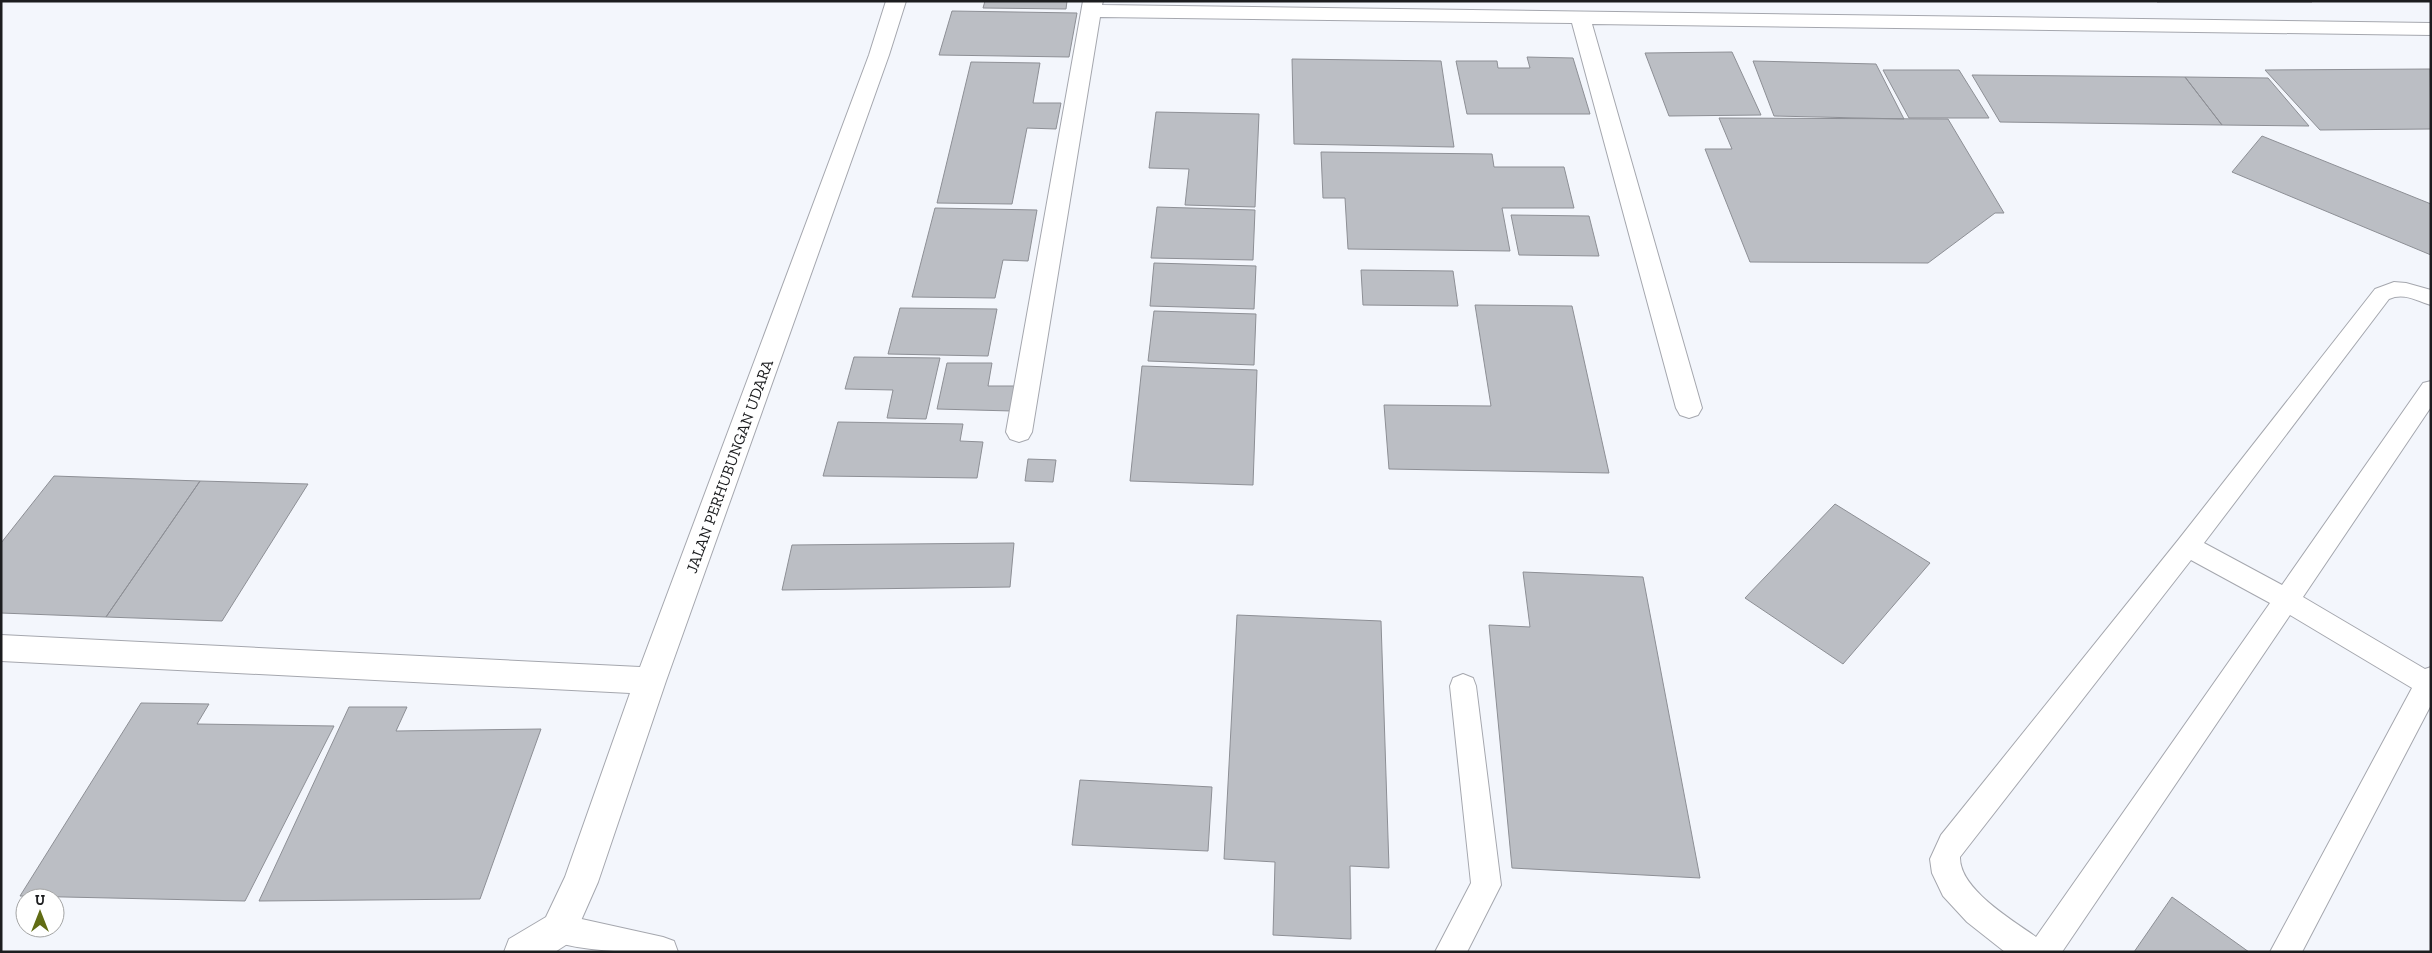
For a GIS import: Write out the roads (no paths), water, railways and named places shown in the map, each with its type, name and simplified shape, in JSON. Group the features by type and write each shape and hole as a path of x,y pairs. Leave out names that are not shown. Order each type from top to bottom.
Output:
{"street":[{"name":"JALAN PERHUBUNGAN UDARA","path":"559,929 581,882 650,681 879,55 896,1"},
{"path":"1019,432 1092,6 1581,18 2431,29"},
{"path":"1581,18 1689,408"},
{"path":"1,648 650,681"},
{"path":"522,952 559,929"}],"lane":[{"path":"2031,952 1968,903 1955,890 1947,873 1945,858 1951,845 2188,546 2382,294 2394,289 2405,290 2431,298"},
{"path":"2044,952 2431,389"},
{"path":"2188,546 2285,599 2430,683 2285,952"},
{"path":"1450,952 1486,885 1463,686"},
{"path":"559,929 663,952"}]}
